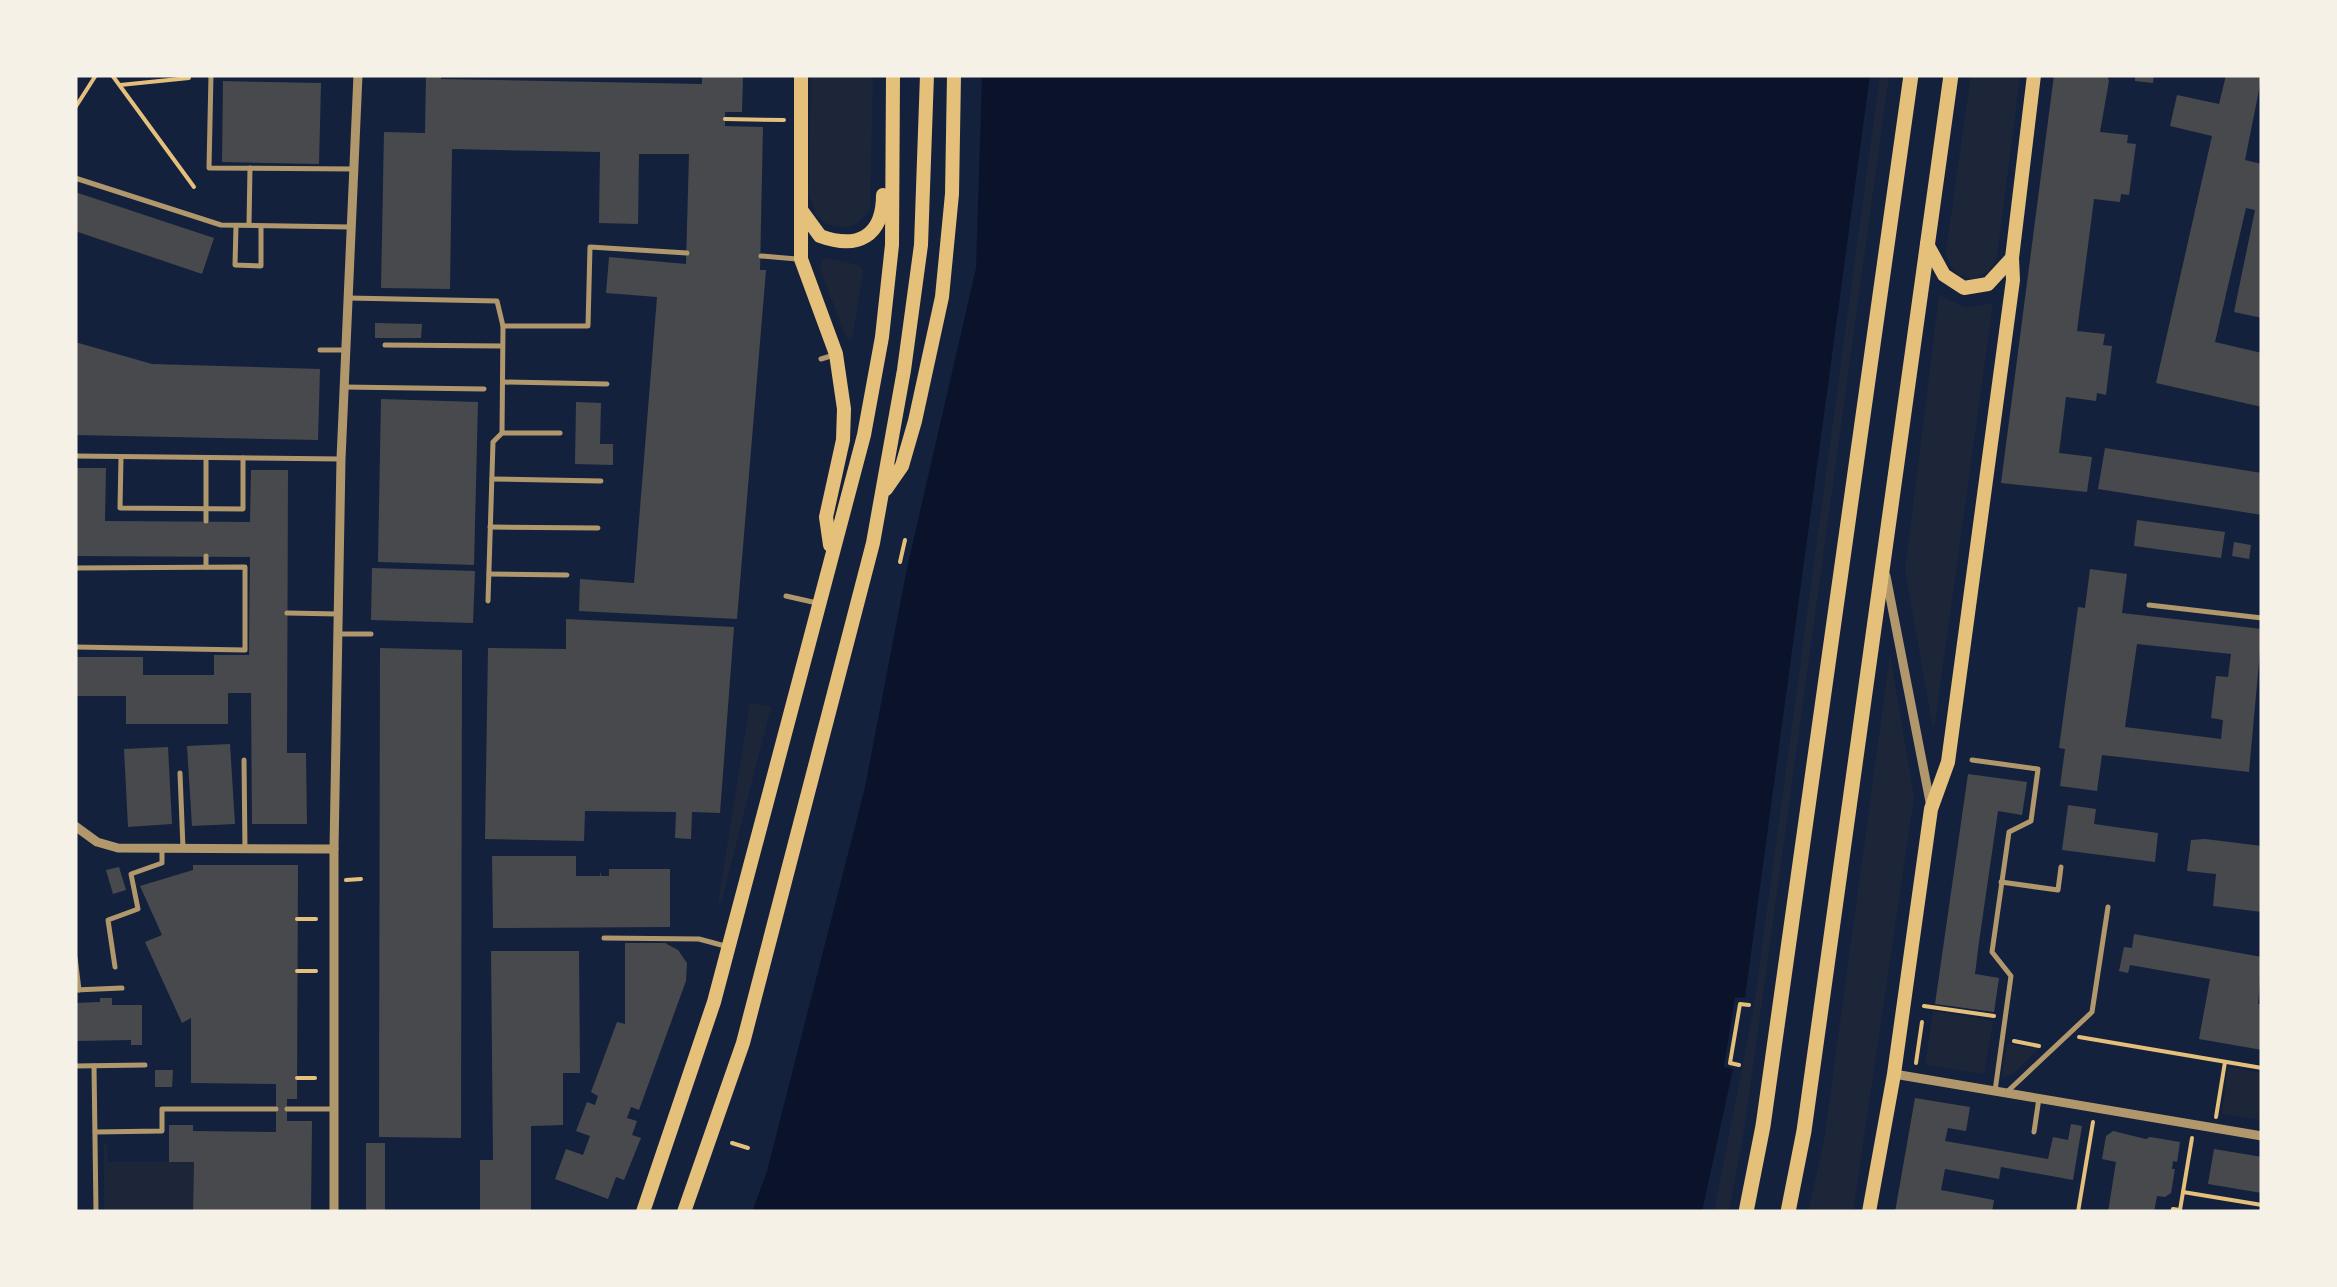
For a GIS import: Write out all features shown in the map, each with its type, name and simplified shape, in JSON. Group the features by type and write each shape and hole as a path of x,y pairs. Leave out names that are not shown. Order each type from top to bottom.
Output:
{"main road":[{"path":"801,75 801,259 836,354 844,408 843,440 826,518 831,554"},
{"path":"643,1212 730,948 864,435 882,337 892,245 893,75"},
{"path":"684,1212 743,1043 860,598 883,494 921,245 927,75"},
{"path":"883,494 902,466 942,297 950,230 954,75"},
{"path":"1746,1212 1766,1106 1911,75"},
{"path":"1788,1212 1804,1130 1951,75"},
{"path":"1869,1212 1894,1074 1931,809 1948,762 2013,280 2012,258 2034,75"},
{"path":"799,207 820,236 852,242 866,236 879,224 883,210 883,165 892,141"},
{"path":"1927,244 1944,275 1964,288 1988,284 2012,258"}],"street":[{"path":"334,1212 334,850 341,459 358,75"},
{"path":"1884,565 1931,809"},
{"path":"75,826 96,842 118,848 334,850"},
{"path":"1894,1074 2262,1136"}],"lane":[{"path":"211,75 210,168 354,169"},
{"path":"249,226 250,168"},
{"path":"75,178 220,225 351,227"},
{"path":"236,226 235,266 261,266 261,226"},
{"path":"503,326 588,326 590,246 687,252"},
{"path":"760,256 801,259"},
{"path":"348,298 497,301 503,326 502,432 493,442 488,601"},
{"path":"385,345 503,346"},
{"path":"320,350 346,350"},
{"path":"821,359 836,354"},
{"path":"502,382 607,384"},
{"path":"344,387 484,390"},
{"path":"502,432 560,433"},
{"path":"75,456 341,459"},
{"path":"120,456 120,508 242,508 243,458"},
{"path":"206,458 206,521"},
{"path":"492,479 601,481"},
{"path":"490,527 598,528"},
{"path":"206,556 206,567"},
{"path":"75,568 245,567 247,613 245,650 75,647"},
{"path":"489,574 567,575"},
{"path":"786,596 819,604"},
{"path":"2149,605 2262,618"},
{"path":"287,613 338,614"},
{"path":"338,634 371,634"},
{"path":"244,760 245,849"},
{"path":"1972,760 2038,769 2031,821 2008,832 1992,952 2010,976 1994,1091"},
{"path":"180,773 183,848"},
{"path":"115,967 108,920 138,909 132,874 162,863 162,848"},
{"path":"2002,882 2058,890 2061,867"},
{"path":"2006,1092 2092,1012 2108,907"},
{"path":"604,938 700,939 730,948"},
{"path":"75,957 77,990 122,988"},
{"path":"75,1066 144,1065"},
{"path":"94,1066 96,1212"},
{"path":"2034,1132 2039,1098"},
{"path":"94,1132 162,1131 162,1109 276,1109"},
{"path":"286,1109 334,1109"}],"path":[{"path":"75,108 96,75"},
{"path":"112,75 194,187"},
{"path":"120,85 189,78"},
{"path":"725,118 784,120"},
{"path":"900,562 905,540"},
{"path":"297,919 316,919"},
{"path":"297,971 316,971"},
{"path":"1739,1065 1730,1063 1740,1004 1749,1005"},
{"path":"1924,1006 2004,1018"},
{"path":"1914,1077 1922,1022"},
{"path":"2067,1035 2262,1068"},
{"path":"2002,1039 2053,1048"},
{"path":"2214,1128 2225,1062"},
{"path":"297,1078 315,1078"},
{"path":"2078,1212 2093,1122"},
{"path":"2172,1212 2180,1210 2192,1138"},
{"path":"732,1143 748,1148"},
{"path":"2183,1192 2262,1205"}],"shaded area":[{"path":"811,75 873,75 870,208 851,226 825,223 817,216 809,195"},
{"path":"982,75 1870,75 1745,998 1735,997 1724,1067 1733,1069 1702,1212 752,1212 767,1171 865,787 907,568 976,268"},
{"path":"1880,75 1889,75 1745,1125 1729,1212 1714,1212 1754,1007"},
{"path":"1971,75 2020,75 1997,257 1989,271 1974,279 1955,271 1946,251"},
{"path":"827,258 859,265 863,271 852,340 846,337 820,268"},
{"path":"1939,295 1966,308 1993,303 1932,723 1905,570"},
{"path":"1890,655 1914,797 1853,1212 1808,1212 1824,1141"},
{"path":"750,703 771,707 718,903"},
{"path":"1933,1011 1993,1021 1984,1074 1925,1065"},
{"path":"2007,1044 2038,1049 2013,1074 2002,1077"},
{"path":"2228,1067 2262,1073 2262,1120 2222,1114"},
{"path":"107,1142 108,1162 194,1162 193,1212 104,1212"}],"building":[{"path":"426,75 441,75 441,79 702,84 702,76 743,77 742,112 725,112 725,126 763,127 760,270 766,270 737,619 579,611 580,579 634,583 657,297 606,293 609,257 686,264 689,154 639,154 638,224 599,223 600,152 452,149 450,289 381,288 384,132 425,133"},
{"path":"2054,75 2107,75 2100,132 2128,135 2127,143 2136,144 2129,195 2121,194 2120,202 2094,199 2077,331 2105,334 2103,345 2112,346 2106,395 2097,393 2096,401 2066,397 2059,453 2092,457 2087,492 2001,483"},
{"path":"2135,75 2154,75 2153,83 2135,81"},
{"path":"2226,75 2262,75 2245,160 2262,164 2262,318 2234,312 2255,210 2246,208 2215,342 2262,353 2262,407 2156,383 2212,136 2170,126 2177,95 2219,104"},
{"path":"223,81 321,83 319,164 222,162"},
{"path":"75,192 214,238 202,274 75,231"},
{"path":"375,323 422,324 421,338 375,338"},
{"path":"75,342 152,364 320,369 318,440 75,435"},
{"path":"381,399 478,402 474,565 378,562"},
{"path":"576,402 601,403 600,444 613,444 613,465 575,464"},
{"path":"2105,448 2262,473 2262,515 2098,489"},
{"path":"75,468 106,468 105,521 250,522 251,470 288,470 287,753 306,753 307,824 252,824 251,693 228,693 228,724 126,724 126,696 75,696 75,657 143,657 143,675 214,675 214,655 249,655 250,557 75,556"},
{"path":"2137,520 2225,532 2221,558 2134,546"},
{"path":"2234,542 2251,545 2249,559 2232,556"},
{"path":"372,568 475,571 473,623 371,620"},
{"path":"2090,569 2127,574 2122,613 2262,629 2249,772 2102,755 2097,791 2060,786 2065,749 2059,748 2078,607 2085,608","holes":["2137,644 2231,654 2228,677 2216,676 2211,718 2223,720 2221,739 2125,727"]},
{"path":"566,619 734,627 720,813 692,812 691,839 675,838 676,812 585,811 584,841 485,839 488,648 566,649"},
{"path":"380,648 462,650 461,1138 379,1137"},
{"path":"230,744 235,824 192,826 187,746"},
{"path":"168,747 172,824 128,827 124,749"},
{"path":"1968,774 2027,782 2022,815 1998,811 1979,942 1975,974 1999,978 1994,1012 1935,1004"},
{"path":"2068,805 2096,809 2094,824 2158,833 2155,862 2062,850"},
{"path":"2191,840 2262,846 2262,912 2213,906 2216,874 2187,871"},
{"path":"492,856 576,856 576,876 600,876 600,871 601,876 609,876 609,869 670,869 670,927 493,928"},
{"path":"193,865 298,865 297,1099 287,1099 287,1121 312,1121 311,1212 193,1212 194,1162 169,1162 169,1125 193,1125 193,1131 276,1132 276,1084 191,1083 191,1018 182,1023 145,942 162,935 140,886 193,870"},
{"path":"119,867 126,890 113,894 106,870"},
{"path":"2134,934 2262,957 2258,1004 2262,1004 2262,1050 2199,1039 2210,979 2130,965 2128,973 2119,971 2124,947 2132,948"},
{"path":"625,943 665,943 678,950 687,963 686,981 639,1110 631,1107 627,1118 637,1121 632,1135 641,1138 624,1180 616,1177 608,1199 555,1179 566,1149 583,1155 590,1136 576,1131 587,1102 595,1105 598,1096 591,1092 617,1022 625,1024"},
{"path":"491,951 579,951 580,1073 563,1073 563,1125 531,1126 531,1212 480,1212 480,1160 493,1160"},
{"path":"100,998 112,998 112,1005 142,1005 142,1045 131,1045 131,1040 75,1041 75,1003 100,1002"},
{"path":"155,1070 173,1070 172,1087 155,1087"},
{"path":"1915,1098 1970,1107 1966,1131 1948,1128 1945,1141 2048,1159 2053,1137 2068,1140 2071,1124 2082,1126 2073,1180 2001,1167 1999,1179 1945,1169 1941,1190 1994,1200 1992,1212 1895,1212"},
{"path":"2113,1131 2180,1142 2177,1162 2173,1161 2171,1193 2157,1196 2154,1212 2108,1212 2116,1162 2102,1159 2106,1136"},
{"path":"366,1143 385,1143 385,1212 366,1212"},
{"path":"2214,1149 2262,1157 2262,1193 2208,1184"}]}
